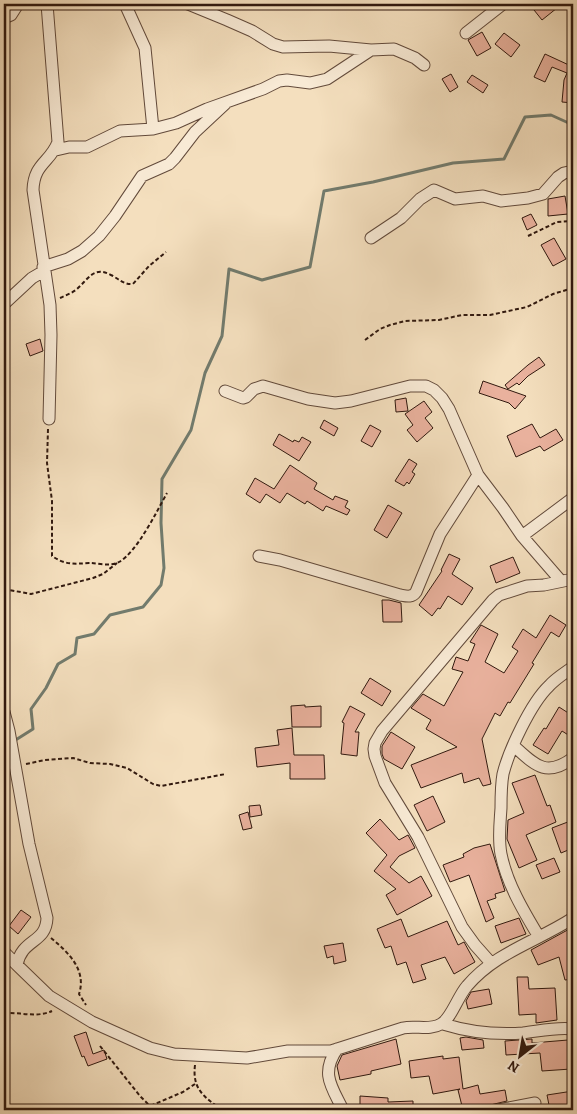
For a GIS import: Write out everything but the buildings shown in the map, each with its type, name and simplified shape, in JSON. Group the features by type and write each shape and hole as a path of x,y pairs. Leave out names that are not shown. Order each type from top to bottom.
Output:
{"street":[{"path":"4,18 11,15 18,4"},
{"path":"47,4 58,142 56,150 38,169 33,182 34,206 50,305 49,419"},
{"path":"125,4 144,48 153,129"},
{"path":"188,4 236,24 273,44 283,47 329,46 371,50 394,49 415,58 424,65"},
{"path":"466,33 503,4"},
{"path":"56,150 69,147 87,147 120,131 153,129 176,123 279,81 287,80 310,83 326,79 371,50"},
{"path":"4,304 44,269 82,251 115,216 142,176 169,164 195,132 229,101"},
{"path":"370,238 401,218 420,199 434,190 455,198 483,196 501,201 528,198 543,194 558,177 573,171"},
{"path":"225,391 246,398 254,389 263,386 308,399 335,403 351,401 410,386 426,386 434,390 449,409 478,475 522,536 567,580"},
{"path":"259,556 280,560 400,595 413,595 416,592 440,534 478,475"},
{"path":"522,536 573,498"},
{"path":"492,963 467,934 418,837 385,783 375,756 375,743 396,714 492,600 499,595 528,586 567,580"},
{"path":"539,937 520,904 501,856 499,841 503,774 514,746 541,695 548,686 573,667"},
{"path":"4,712 29,844 47,918 46,929 24,948 17,965"},
{"path":"514,746 534,763 545,768 554,768 573,758"},
{"path":"443,1024 466,987 492,963 514,948 539,937 573,918"},
{"path":"4,952 41,989 63,1005 100,1026 150,1048 174,1054 247,1058 288,1051 337,1050 411,1026 432,1028 443,1024 462,1030 503,1034 554,1028 573,1029"},
{"path":"337,1050 329,1062 328,1072 333,1092 344,1110"},
{"path":"498,1110 535,1102"}],"path":[{"path":"528,236 557,222 573,220"},
{"path":"50,305 76,290 93,273 105,272 125,283 133,284 149,266 166,252"},
{"path":"365,340 390,324 405,321 490,315 527,307 553,294 573,288"},
{"path":"49,419 47,463 52,501 52,556 62,563 118,563"},
{"path":"4,589 31,594 103,574 129,554 150,524 167,493"},
{"path":"15,767 45,760 73,758 90,763 110,764 127,768 153,784 160,786 226,774"},
{"path":"44,932 64,949 74,961 82,982 78,994 86,1004"},
{"path":"4,1012 40,1014 63,1005"},
{"path":"100,1046 150,1106"},
{"path":"196,1055 195,1084 205,1096 222,1110"},
{"path":"146,1110 150,1106 183,1092 195,1084"}],"waterway":[{"path":"14,741 33,729 31,709 46,688 58,664 75,654 77,638 94,634 110,615 143,607 161,585 164,568 161,523 162,479 191,430 205,373 222,336 229,269 262,280 310,267 324,191 373,182 453,163 504,159 525,117 551,115 573,125"}]}
